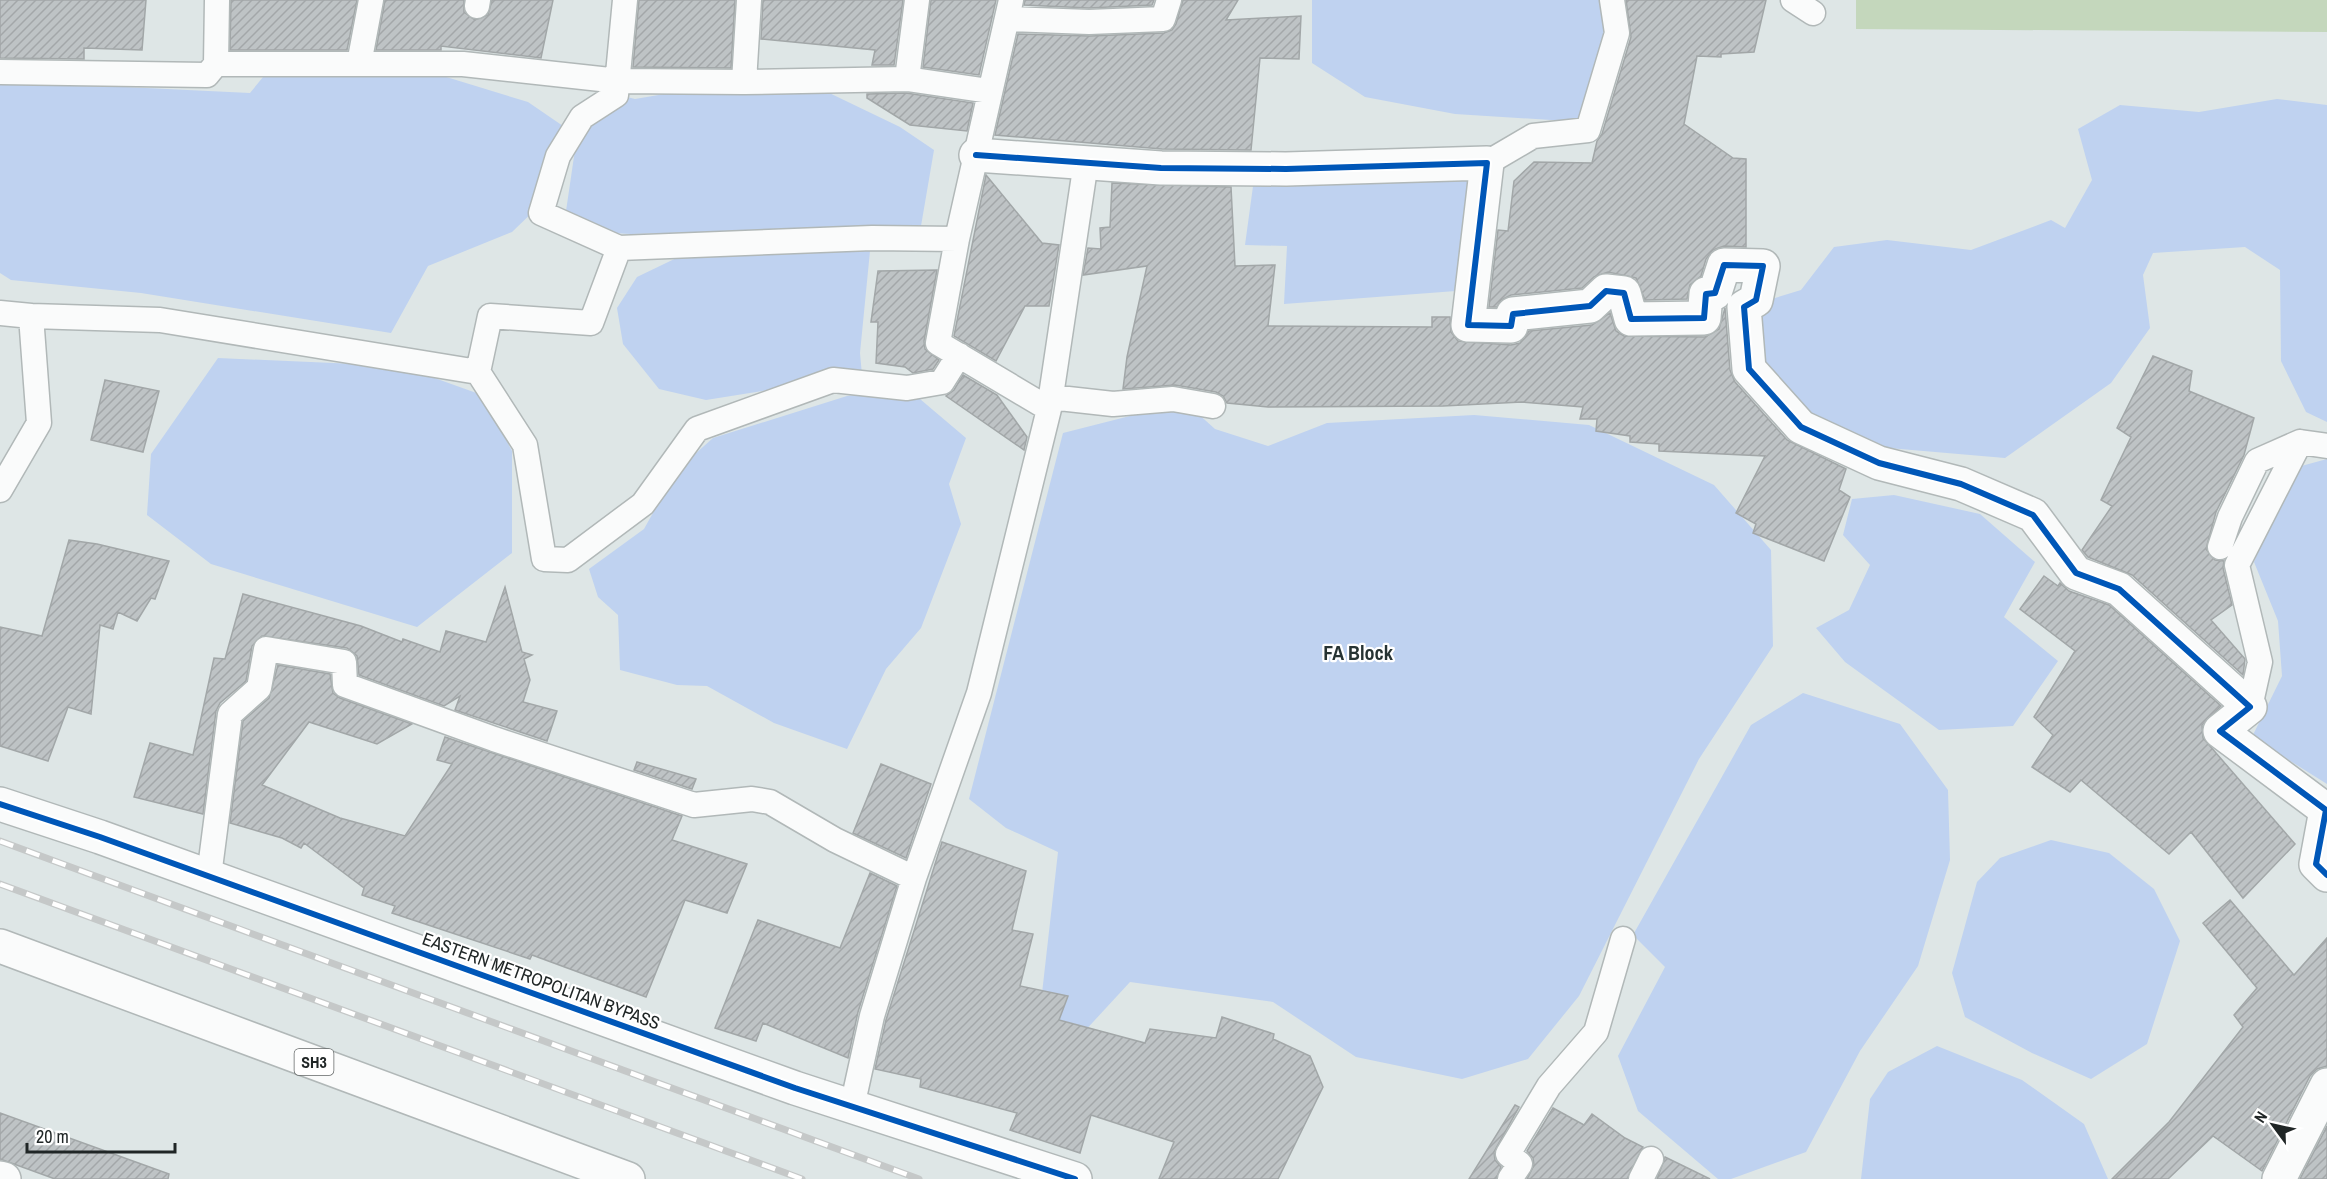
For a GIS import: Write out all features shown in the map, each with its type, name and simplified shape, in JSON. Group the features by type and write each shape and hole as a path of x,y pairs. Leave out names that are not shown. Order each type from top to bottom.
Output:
{"street":[{"path":"976,155 1161,168 1286,169 1487,163 1468,325 1511,326 1513,314 1590,306 1606,291 1624,293 1631,319 1704,318 1706,294 1715,293 1724,265 1763,266 1756,300 1744,307 1749,369 1791,418 1801,427 1880,463 1960,484 2033,514 2076,573 2119,588 2250,707 2220,731 2326,810 2316,864 2327,875"},
{"name":"EASTERN METROPOLITAN BYPASS","path":"0,804 209,876 852,1107 1075,1179"},
{"name":"SH3","path":"0,946 628,1179"},
{"path":"2279,1179 2327,1085"}],"lane":[{"path":"0,72 207,75 216,64 217,0"},
{"path":"359,64 371,0"},
{"path":"625,0 616,95 582,117 558,156 541,213 619,248 872,238 957,239"},
{"path":"744,82 749,0"},
{"path":"907,80 917,0"},
{"path":"1169,0 1163,19 1089,22 1009,10 957,239 938,343 1049,403 1113,404 1173,399 1213,406"},
{"path":"1487,163 1533,136 1588,130 1617,33 1612,0"},
{"path":"216,64 462,64 619,81 907,80 989,92"},
{"path":"852,1107 872,1016 914,878 979,693 1049,403 1086,162"},
{"path":"619,248 591,323 490,316 478,372 525,445 544,559 568,560 643,504 697,429 833,380 907,388 942,382 959,356"},
{"path":"0,313 160,320 478,372"},
{"path":"0,490 39,423 31,316"},
{"path":"2250,707 2260,662 2237,565 2300,442"},
{"path":"2220,547 2230,517 2257,461 2300,442 2327,446"},
{"path":"209,876 230,714 259,688 266,649 344,662 345,685 494,739 694,805 752,799 770,802 835,840 914,878"},
{"path":"1510,1179 1520,1164 1508,1154 1549,1086 1596,1032 1623,939"}],"green space":[{"path":"1856,0 2327,0 2327,32 1856,29"}],"water":[{"path":"1312,0 1602,0 1606,72 1583,122 1455,114 1365,97 1312,63"},
{"path":"268,71 430,72 528,102 563,126 539,206 512,232 428,266 391,333 141,293 11,280 0,273 0,81 250,93"},
{"path":"700,88 821,89 900,127 934,150 921,226 631,234 595,232 565,218 577,136 623,96 635,99"},
{"path":"2277,99 2327,105 2327,422 2306,412 2281,361 2280,270 2245,247 2153,253 2143,275 2150,328 2111,383 2005,458 1877,447 1803,426 1759,373 1752,305 1801,290 1834,247 1887,240 1971,250 2051,220 2065,228 2092,180 2078,129 2120,105 2199,112"},
{"path":"1476,175 1469,290 1284,304 1287,246 1245,245 1254,179"},
{"path":"691,251 870,251 860,353 862,375 706,400 659,389 623,344 617,308 637,277"},
{"path":"218,358 401,366 482,395 512,451 512,553 417,627 211,564 147,515 151,454"},
{"path":"907,388 966,438 949,484 961,524 921,628 886,669 847,749 774,723 707,686 677,685 620,670 618,615 598,597 589,569 644,529 677,470 713,438 847,396"},
{"path":"1185,402 1215,429 1268,446 1327,423 1474,415 1589,425 1714,485 1771,550 1773,646 1699,759 1579,996 1528,1059 1462,1079 1356,1057 1273,1002 1130,982 1082,1034 1040,1011 1058,852 1006,828 969,799 1063,433"},
{"path":"2327,459 2327,784 2252,737 2282,676 2278,621 2254,562 2294,468"},
{"path":"1894,495 1980,514 2035,562 2004,617 2058,661 2013,726 1939,730 1845,662 1816,628 1849,610 1870,565 1843,535 1852,499"},
{"path":"1803,693 1900,724 1948,790 1950,860 1918,966 1860,1051 1806,1152 1731,1179 1718,1179 1638,1111 1618,1056 1665,967 1633,935 1751,725"},
{"path":"2051,840 2109,853 2154,889 2180,941 2147,1044 2091,1079 2032,1053 1965,1017 1952,973 1977,882 2000,858"},
{"path":"1937,1046 2022,1080 2084,1124 2108,1179 1861,1179 1870,1099 1888,1072"}],"building":[{"path":"0,0 146,0 142,50 84,48 84,59 0,58"},
{"path":"231,0 357,0 347,50 230,50"},
{"path":"385,0 464,0 464,12 475,20 488,15 492,0 553,0 541,58 441,46 441,50 376,50"},
{"path":"639,0 735,0 731,68 633,67"},
{"path":"763,0 903,0 894,65 872,65 875,50 761,39"},
{"path":"931,0 996,0 979,75 923,67"},
{"path":"1025,0 1154,0 1152,5 1089,8 1024,5"},
{"path":"1183,0 1238,0 1226,20 1301,16 1299,59 1260,58 1251,150 1162,149 995,135 1018,34 1090,36 1164,33 1172,30 1176,24"},
{"path":"1626,0 1766,0 1754,52 1721,54 1721,57 1697,56 1684,124 1733,158 1746,159 1746,247 1724,246 1713,250 1706,259 1701,276 1690,285 1687,299 1645,300 1636,278 1608,272 1594,277 1582,288 1511,295 1501,300 1497,307 1489,307 1498,230 1508,231 1514,181 1534,162 1592,163 1631,37"},
{"path":"906,93 973,103 967,131 910,125 867,98 867,94"},
{"path":"986,175 1042,243 1059,245 1049,306 1025,306 996,361 954,336"},
{"path":"1112,183 1231,187 1235,266 1275,265 1268,326 1432,327 1432,317 1450,317 1451,332 1458,341 1511,345 1520,343 1529,331 1592,325 1610,313 1616,331 1624,336 1705,337 1719,329 1725,308 1730,370 1735,382 1787,440 1846,469 1839,490 1850,497 1824,561 1753,533 1756,524 1736,513 1765,456 1659,451 1659,444 1630,442 1630,436 1596,431 1597,419 1580,419 1583,407 1522,402 1443,406 1268,407 1227,403 1223,396 1216,392 1175,385 1123,389 1127,357 1147,266 1083,275 1088,248 1101,249 1100,228 1110,227"},
{"path":"937,270 924,341 925,349 939,360 933,369 913,373 905,367 876,363 878,322 871,322 878,271"},
{"path":"2153,356 2192,371 2189,391 2254,418 2244,455 2216,512 2206,549 2215,560 2224,561 2223,568 2232,605 2211,620 2245,659 2243,675 2132,575 2088,557 2082,550 2112,506 2101,500 2131,437 2117,428"},
{"path":"963,375 997,395 1027,437 1024,450 946,396 954,390"},
{"path":"105,380 159,391 143,452 91,440"},
{"path":"69,540 97,544 169,561 155,599 151,598 137,621 118,612 113,629 100,625 91,714 68,707 48,761 0,746 0,627 42,636"},
{"path":"2044,576 2058,586 2060,583 2069,591 2109,605 2221,706 2202,725 2203,738 2295,844 2243,898 2191,832 2169,854 2081,780 2070,792 2032,767 2053,735 2034,717 2075,651 2020,609"},
{"path":"505,587 522,652 532,655 524,659 530,680 523,702 557,711 547,741 455,710 460,696 444,706 359,675 357,656 347,648 262,636 252,646 246,681 220,703 216,711 203,814 134,797 150,743 193,755 214,658 225,659 243,594 361,626 402,642 403,639 440,652 446,631 486,642"},
{"path":"278,665 330,674 333,693 340,698 412,724 377,744 309,722 262,785 340,818 405,836 452,764 437,760 445,737 682,816 672,840 747,864 727,913 685,900 646,997 532,955 530,959 392,913 395,906 362,895 364,888 304,843 301,848 282,838 230,823 243,721 269,698"},
{"path":"637,762 696,779 692,789 634,770"},
{"path":"881,764 931,784 906,858 853,833"},
{"path":"942,842 1026,871 1012,930 1033,934 1020,986 1068,996 1059,1020 1145,1043 1150,1029 1216,1038 1222,1017 1274,1034 1273,1039 1310,1056 1323,1087 1278,1179 1159,1179 1174,1142 1091,1115 1080,1153 1010,1130 1017,1113 920,1087 921,1079 875,1069 886,1020"},
{"path":"870,873 897,886 858,1012 848,1058 763,1023 756,1041 715,1028 758,920 840,948"},
{"path":"2230,900 2294,975 2327,938 2327,1066 2317,1069 2310,1076 2262,1171 2213,1136 2168,1179 2112,1179 2169,1122 2243,1027 2234,1015 2257,988 2203,923"},
{"path":"1515,1105 1519,1107 1494,1152 1495,1160 1501,1167 1496,1179 1469,1179"},
{"path":"1553,1108 1584,1125 1592,1114 1625,1138 1643,1147 1627,1179 1527,1179 1534,1165 1533,1158 1527,1151"},
{"path":"0,1113 169,1174 168,1179 55,1179 0,1159"},
{"path":"2327,1126 2327,1179 2300,1179"},
{"path":"1665,1157 1710,1179 1657,1179"}],"railway":[{"path":"0,841 919,1179"},
{"path":"0,884 802,1179"}],"cycle path":[{"path":"976,155 1161,168 1286,169 1487,163 1468,325 1511,326 1513,314 1590,306 1606,291 1624,293 1631,319 1704,318 1706,294 1715,293 1724,265 1763,266 1756,300 1744,307 1749,369 1801,427 1879,463 1961,484 2033,515 2076,573 2119,589 2250,707 2220,731 2326,810 2316,864 2327,875"},
{"path":"0,804 100,837 795,1088 1075,1179"}],"district":[{"name":"FA Block","path":"1358,653"}]}
